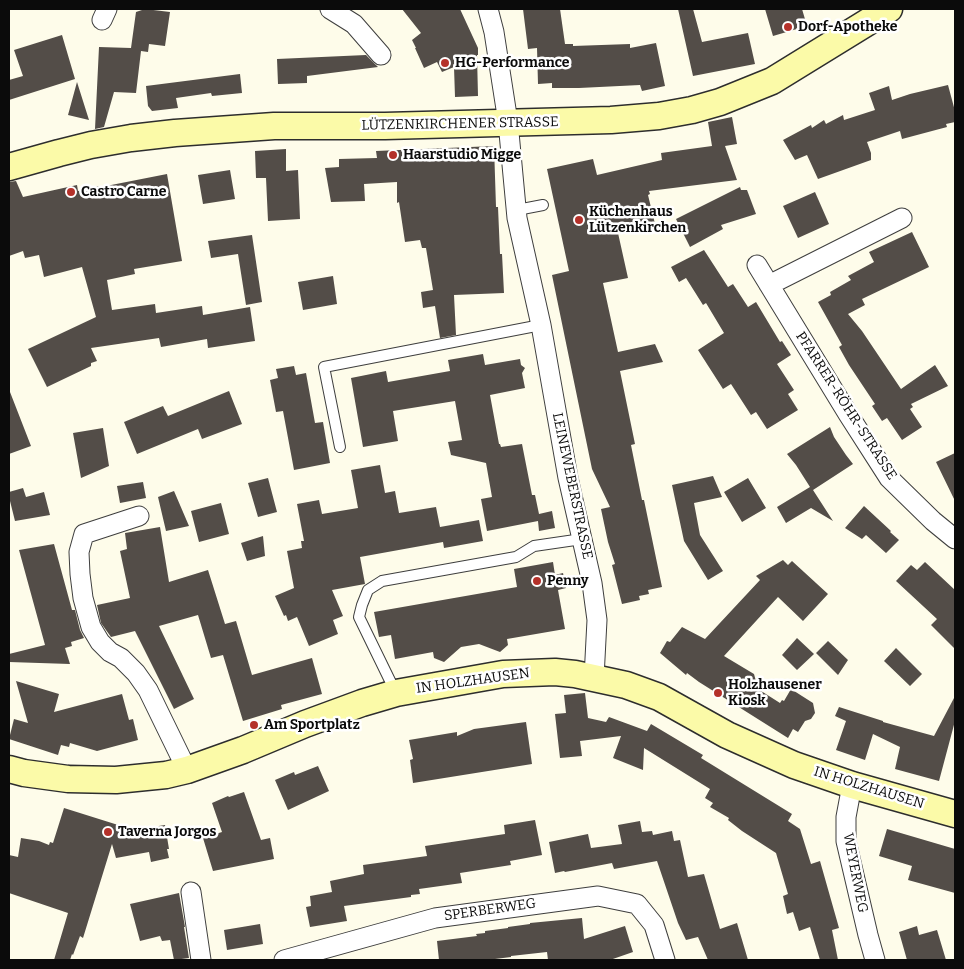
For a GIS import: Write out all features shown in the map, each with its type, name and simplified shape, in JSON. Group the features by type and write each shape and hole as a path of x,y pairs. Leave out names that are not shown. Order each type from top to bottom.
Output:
{"street":[{"path":"330,9 354,24 381,55"},
{"name":"LEINEWEBERSTRASSE","path":"488,9 494,32 508,122 520,228 541,325 568,478 592,583 597,620 594,678"},
{"name":"LÜTZENKIRCHENER STRASSE","path":"9,167 91,145 175,133 274,126 385,126 611,120 684,112 720,102 772,81 889,9"},
{"path":"769,285 902,218"},
{"name":"PFARRER-RÖHR-STRASSE","path":"757,265 889,478 933,521 955,539"},
{"path":"139,516 84,534 79,552 84,598 91,627 100,642 110,652 121,658 136,673 148,690 187,770"},
{"name":"IN HOLZHAUSEN","path":"9,769 68,779 116,780 166,775 187,770 243,750 305,724 396,693 503,674 555,672 575,674 626,685 658,697 727,735 794,765 852,785 955,814"},
{"name":"WEYERWEG","path":"852,785 846,817 846,841 875,960"},
{"path":"191,892 201,960"},
{"name":"SPERBERWEG","path":"284,960 435,918 598,896 637,904 654,925 664,960"}],"lane":[{"path":"517,210 542,205"},
{"path":"340,447 324,367 541,325"},
{"path":"396,693 359,617 368,590 382,581 516,557 534,546 582,539"}],"building":[{"path":"145,9 170,12 165,46 149,44 148,52 141,51 136,93 114,92 104,127 95,129 99,47 131,48 136,12"},
{"path":"402,9 460,9 478,48 478,96 455,97 454,67 442,72 437,62 424,68 412,40 421,33"},
{"path":"523,9 560,9 565,44 573,44 573,46 630,44 630,48 656,43 665,86 642,91 640,85 552,88 552,83 538,84 537,48 528,49"},
{"path":"678,9 693,9 702,42 748,33 755,64 693,76"},
{"path":"765,9 802,9 807,26 773,36"},
{"path":"62,35 75,79 9,100 9,80 23,76 14,50"},
{"path":"366,55 378,67 307,76 307,83 278,84 277,59"},
{"path":"240,74 242,93 212,96 211,93 176,98 178,108 152,111 148,106 146,86"},
{"path":"77,82 89,120 68,115"},
{"path":"948,85 955,111 955,122 946,124 947,127 902,139 900,131 867,142 871,153 871,160 818,179 807,155 795,160 783,140 811,125 812,128 824,120 826,124 843,115 844,120 875,110 869,93 889,86 892,100"},
{"path":"732,117 737,144 725,146 737,180 649,191 650,194 648,195 655,224 618,233 628,278 603,283 618,352 655,344 663,362 620,371 635,444 631,445 662,587 648,590 649,594 639,596 640,600 622,604 612,565 615,564 601,509 610,507 592,469 552,275 569,271 547,169 593,159 597,175 662,160 661,153 712,146 708,122"},
{"path":"494,146 496,207 498,207 504,293 454,295 456,335 440,338 435,306 423,308 421,292 433,290 426,248 422,248 420,240 405,242 399,202 397,203 397,182 364,184 365,201 331,202 325,168 339,167 339,159 377,158 376,151"},
{"path":"286,149 286,171 298,170 300,219 268,221 266,178 256,178 255,151"},
{"path":"230,170 235,199 203,204 198,175"},
{"path":"167,174 182,261 134,269 135,274 107,280 112,310 155,304 156,313 202,306 203,315 250,307 255,341 208,348 207,339 161,347 159,338 91,348 97,361 91,363 91,366 47,387 28,349 96,317 82,267 44,277 39,255 25,258 23,251 9,256 9,182 16,181 23,197 77,185 78,191"},
{"path":"740,187 741,190 747,190 756,214 721,225 723,229 690,247 676,219"},
{"path":"815,192 829,224 798,238 783,206"},
{"path":"912,232 929,267 862,299 865,305 848,314 862,331 901,389 935,365 948,386 911,404 913,407 910,409 922,427 902,440 887,418 882,421 872,406 875,404 849,365 839,347 842,345 818,302 831,295 830,292 851,280 848,276 874,262 869,252"},
{"path":"252,235 262,302 246,305 238,254 211,258 208,241"},
{"path":"704,250 728,287 733,284 748,307 756,302 780,342 782,341 791,355 777,364 794,390 788,394 798,410 767,429 756,412 751,415 731,384 723,389 698,350 724,333 706,303 703,305 686,278 679,282 671,267"},
{"path":"333,276 337,304 303,310 298,282"},
{"path":"483,354 485,365 520,359 521,365 525,368 522,373 525,388 490,395 499,444 501,447 522,444 532,495 535,495 539,514 552,511 555,528 539,531 538,521 487,531 481,499 492,497 486,463 451,455 448,442 462,440 455,401 393,411 398,441 363,447 351,378 386,371 388,382 450,371 448,360"},
{"path":"294,366 296,375 306,373 315,423 323,422 330,463 294,470 283,411 276,412 270,380 278,378 276,369"},
{"path":"229,391 242,424 202,439 198,429 137,454 124,422 163,406 168,416"},
{"path":"9,392 31,446 9,454"},
{"path":"830,427 834,437 853,464 813,490 833,521 811,508 786,523 777,507 810,487 787,454"},
{"path":"103,428 109,466 81,478 73,433"},
{"path":"955,453 955,501 936,462"},
{"path":"380,465 385,493 395,491 399,513 436,507 440,527 479,520 483,541 444,548 443,542 360,557 365,584 332,590 343,616 333,620 338,634 309,646 297,617 288,621 275,596 294,588 287,551 302,548 301,541 304,541 297,504 319,500 322,514 358,508 351,470"},
{"path":"713,476 722,497 694,503 700,535 723,571 708,580 684,541 672,485"},
{"path":"268,478 277,512 258,517 248,483"},
{"path":"748,478 766,508 742,522 724,492"},
{"path":"143,482 146,498 120,503 117,486"},
{"path":"23,488 26,497 44,492 50,515 15,521 9,492"},
{"path":"174,491 189,526 166,531 158,497"},
{"path":"221,503 229,534 199,542 191,511"},
{"path":"864,506 899,540 886,553 866,535 862,539 845,528"},
{"path":"160,527 169,582 208,570 225,624 236,621 252,675 312,658 322,694 281,705 282,709 243,721 223,655 211,658 198,615 159,626 194,699 174,709 135,631 111,637 101,623 97,605 130,598 120,551 127,549 125,533"},
{"path":"263,536 265,556 247,561 241,543"},
{"path":"54,544 72,610 75,610 84,638 71,642 72,646 65,648 70,664 9,662 9,654 45,645 19,550"},
{"path":"783,560 788,565 792,561 828,594 803,621 778,597 724,656 754,674 758,689 780,703 782,700 784,701 791,689 813,703 815,713 811,719 805,721 798,732 793,729 788,738 687,673 686,675 660,653 667,641 670,642 682,627 705,639 760,580 756,576"},
{"path":"553,562 555,575 563,573 566,588 558,590 565,629 507,639 508,645 500,652 479,644 461,647 444,662 434,658 433,652 395,659 391,635 379,637 374,612 517,587 514,569"},
{"path":"925,562 955,590 955,649 931,625 937,619 896,581 911,565 917,570"},
{"path":"797,638 814,654 797,670 782,655"},
{"path":"828,641 848,660 838,675 816,653"},
{"path":"896,648 922,674 910,686 884,661"},
{"path":"16,681 59,694 54,712 122,694 129,720 133,719 138,740 97,751 70,743 69,747 61,745 58,755 9,739 14,719 28,723"},
{"path":"585,693 588,718 606,722 609,717 647,731 651,724 703,755 701,758 792,814 788,821 800,829 811,864 820,861 839,928 832,930 838,960 820,960 810,927 799,931 793,912 787,914 783,896 788,894 776,853 742,831 728,820 729,818 710,807 713,803 705,798 710,789 644,748 643,770 613,758 621,736 580,741 582,756 560,758 555,714 566,713 564,695"},
{"path":"954,698 955,721 939,781 895,769 900,747 873,734 865,760 836,750 846,721 835,716 839,707 883,722 934,736"},
{"path":"526,722 532,764 413,783 410,760 413,759 409,740 457,732 457,736 474,729"},
{"path":"318,766 329,791 288,810 275,780 294,772 295,775"},
{"path":"244,792 261,840 270,838 274,859 213,871 203,838 222,832 212,803"},
{"path":"64,808 134,830 165,825 169,858 151,862 149,852 116,858 112,844 83,938 80,936 70,960 54,960 68,913 9,893 9,855 18,857 21,838 49,845 50,842 53,843"},
{"path":"535,820 542,855 510,861 511,865 460,873 462,883 419,889 420,894 411,895 411,897 344,906 347,921 310,927 306,907 311,906 310,896 332,892 330,881 364,874 363,865 427,856 425,846 505,834 504,825"},
{"path":"640,821 642,832 652,831 653,835 672,831 674,841 680,840 688,877 704,874 720,929 737,923 748,960 708,960 698,937 686,940 678,923 657,861 614,869 612,863 555,873 549,842 588,834 591,848 622,844 618,825"},
{"path":"887,829 955,849 955,893 908,880 912,866 879,856"},
{"path":"179,893 189,958 174,960 170,940 162,941 160,936 140,941 130,904"},
{"path":"582,918 584,939 625,926 633,952 610,960 548,960 547,952 487,960 439,960 437,941 477,936 476,934 485,933 485,931 530,923"},
{"path":"260,924 263,944 227,950 224,930"},
{"path":"917,926 919,935 937,930 946,960 907,960 899,932"}],"place":[{"name":"Dorf-Apotheke","path":"788,27"},
{"name":"HG-Performance","path":"445,63"},
{"name":"Haarstudio Migge","path":"393,155"},
{"name":"Castro Carne","path":"71,192"},
{"name":"Küchenhaus Lützenkirchen","path":"579,220"},
{"name":"Penny","path":"537,581"},
{"name":"Holzhausener Kiosk","path":"718,693"},
{"name":"Am Sportplatz","path":"254,725"},
{"name":"Taverna Jorgos","path":"108,832"}]}
